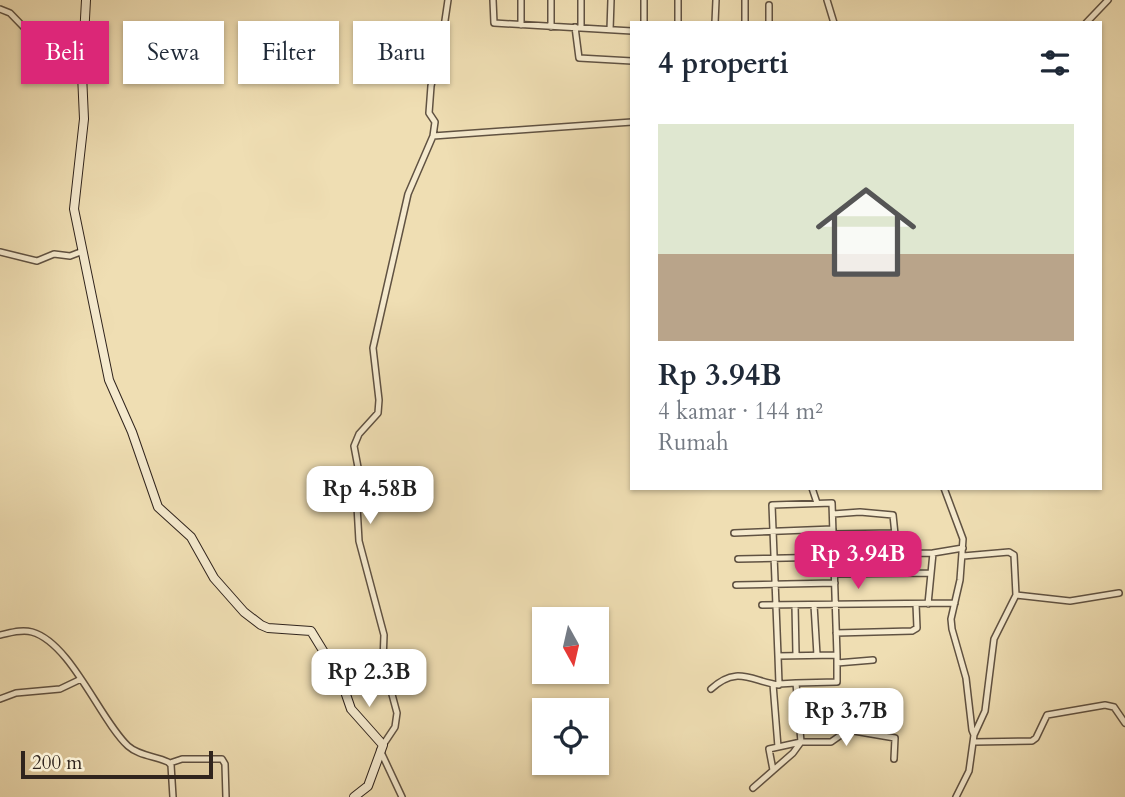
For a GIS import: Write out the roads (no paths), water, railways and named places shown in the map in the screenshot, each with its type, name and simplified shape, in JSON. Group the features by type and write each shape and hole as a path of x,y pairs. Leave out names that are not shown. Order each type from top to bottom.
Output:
{"street":[{"path":"85,21 86,0"},
{"path":"354,797 368,786 382,748 395,727 397,713 383,661 384,635 359,541 357,506 360,478 354,446 359,434 378,413 373,348 408,194 433,136 435,122 429,113 431,86 448,0"},
{"path":"493,0 494,23 630,31"},
{"path":"521,25 522,0"},
{"path":"551,0 551,26"},
{"path":"581,0 579,58 630,61"},
{"path":"610,30 611,0"},
{"path":"644,21 645,0"},
{"path":"678,0 678,21"},
{"path":"715,21 716,0"},
{"path":"745,0 745,21"},
{"path":"827,0 833,21"},
{"path":"1088,21 1108,0"},
{"path":"769,5 769,21"},
{"path":"0,9 9,13 21,25"},
{"path":"83,84 84,119 75,209 109,380 132,432 158,506 191,537 214,578 244,612 268,628 311,631 333,666 352,709 382,748 402,797"},
{"path":"433,136 630,122"},
{"path":"0,252 37,261 54,254 70,256 83,251"},
{"path":"813,490 817,503"},
{"path":"945,490 957,520 963,548 951,619 966,678 974,738"},
{"path":"711,689 720,681 746,675 776,684 837,682 832,503 772,505 778,656 776,684 778,747"},
{"path":"833,514 860,512 892,515 897,554"},
{"path":"734,533 895,533"},
{"path":"738,559 933,553 963,548"},
{"path":"928,604 933,553"},
{"path":"957,797 969,771 974,738 985,711 994,639 1016,595 1013,553 963,556"},
{"path":"835,574 931,573"},
{"path":"737,585 835,583"},
{"path":"1016,595 1070,601 1119,593"},
{"path":"836,634 912,631 917,628 916,604"},
{"path":"762,605 954,604"},
{"path":"795,605 796,654"},
{"path":"814,605 817,655"},
{"path":"0,635 24,631 43,636 60,652 81,679 116,733 134,750 170,763 182,759 222,760 225,764 226,797"},
{"path":"778,656 837,655"},
{"path":"837,663 873,660"},
{"path":"0,699 16,693 60,689 81,679"},
{"path":"753,788 800,743 796,683"},
{"path":"974,738 1032,741 1047,715 1105,705 1114,707 1125,723"},
{"path":"773,770 769,749 800,743 831,742 848,730 893,737 897,741 894,759"},
{"path":"170,763 173,797"}]}
